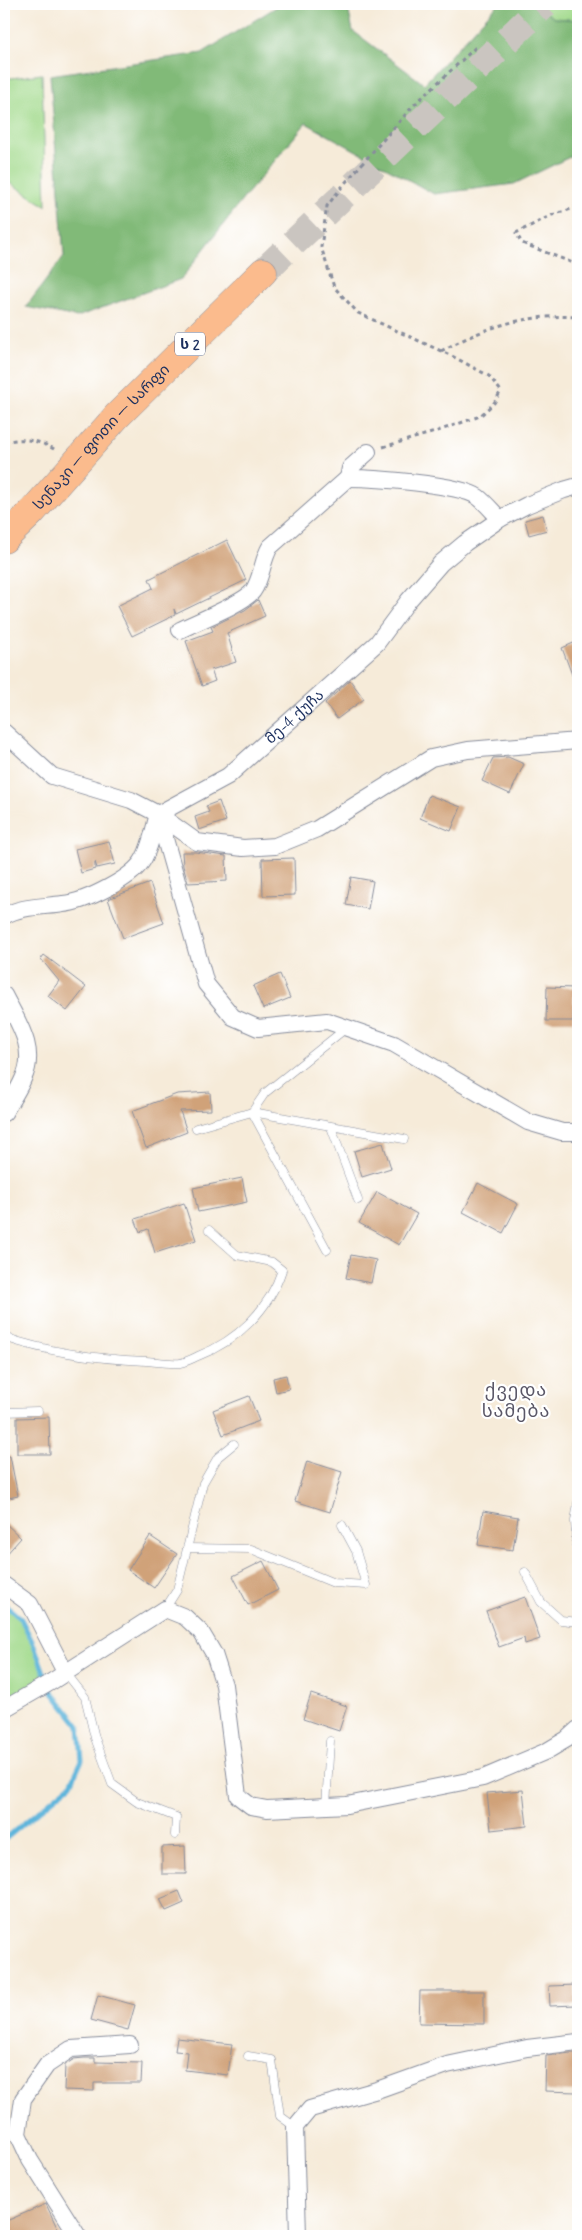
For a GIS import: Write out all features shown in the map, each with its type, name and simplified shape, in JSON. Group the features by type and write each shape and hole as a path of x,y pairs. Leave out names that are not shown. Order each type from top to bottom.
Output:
{"highway":[{"name":"სენაკი — ფოთი — სარფი","path":"4,539 32,512 117,416 263,272"}],"street":[{"path":"180,630 241,600 252,591 270,547 348,478 350,468 368,452"},
{"path":"348,478 374,478 462,491 478,497 500,519"},
{"name":"მე-4 ქუჩა","path":"158,814 198,794 228,776 377,643 408,601 441,563 465,543 500,519 534,502 578,486"},
{"path":"4,732 52,776 132,800 158,814 197,842 243,848 275,846 317,829 431,758 468,750 578,741"},
{"path":"4,916 14,910 76,903 118,882 144,859 158,814"},
{"path":"158,814 206,984 232,1017 258,1028 327,1021 346,1027 394,1044 528,1122 562,1132 578,1132"},
{"path":"4,995 28,1044 28,1060 24,1077 4,1113"},
{"path":"4,1585 30,1604 65,1672"},
{"path":"4,1709 51,1682 166,1609 185,1617 201,1632 214,1654 224,1685 238,1796 251,1806 267,1809 347,1805 483,1778 547,1751 567,1739 578,1729"},
{"path":"298,2236 295,2127 310,2109 377,2090 448,2065 527,2048 578,2042"},
{"path":"78,2236 30,2160 18,2134 23,2098 48,2065 71,2050 130,2045"}],"lane":[{"path":"252,1112 265,1092 346,1027"},
{"path":"252,1112 327,1250"},
{"path":"196,1128 252,1112 404,1139"},
{"path":"331,1127 358,1200"},
{"path":"4,1337 35,1348 109,1359 181,1363 216,1349 239,1334 267,1303 278,1284 282,1270 272,1262 237,1255 209,1230"},
{"path":"4,1412 38,1411"},
{"path":"166,1609 177,1590 203,1483 218,1457 234,1444"},
{"path":"578,1504 575,1521 578,1568"},
{"path":"188,1548 251,1549 334,1583 366,1585 356,1551 342,1525"},
{"path":"525,1572 541,1602 561,1620 578,1622"},
{"path":"65,1672 85,1697 95,1738 112,1784 137,1802 176,1817 175,1835"},
{"path":"326,1806 330,1741"},
{"path":"248,2056 272,2060 280,2116 295,2127"}],"path":[{"path":"368,452 436,432 480,416 494,403 501,391 489,376 358,313 334,286 321,246 327,206 414,105 478,46"},
{"path":"578,207 552,216 516,234 522,243 578,265"},
{"path":"440,351 476,332 515,320 557,316 578,317"},
{"path":"4,444 13,440 46,444 75,464"}],"green space":[{"path":"281,4 347,4 353,31 424,84 498,4 534,4 554,18 578,20 578,153 514,184 434,194 306,123 243,199 181,279 77,317 26,307 64,256 50,75 202,53"},
{"path":"534,4 578,4 578,20 554,18"},
{"path":"42,74 46,206 4,179 4,79"},
{"path":"4,1604 21,1619 47,1679 11,1697 4,1681"}],"building":[{"path":"543,515 547,530 529,535 525,520"},
{"path":"227,540 246,580 176,614 174,609 175,615 132,636 117,606 153,588 149,579"},
{"path":"258,600 265,616 227,633 236,662 211,670 215,681 202,686 186,641 213,631 211,627 245,610"},
{"path":"578,641 578,688 577,688 562,648"},
{"path":"350,680 364,699 337,719 325,703"},
{"path":"508,757 524,764 510,794 482,781 493,758"},
{"path":"429,795 461,807 451,831 420,818"},
{"path":"219,801 226,821 199,830 195,817 209,812 206,806"},
{"path":"109,841 115,864 97,868 95,862 95,869 81,873 75,849"},
{"path":"182,852 226,856 227,881 188,883 183,866"},
{"path":"294,858 295,895 263,896 262,859"},
{"path":"351,877 373,881 368,909 346,905"},
{"path":"150,883 164,923 123,938 108,899"},
{"path":"44,955 86,987 67,1011 48,996 59,981 41,959"},
{"path":"280,974 290,998 263,1009 253,986"},
{"path":"547,987 574,988 573,1021 546,1021"},
{"path":"210,1092 211,1110 180,1111 187,1132 146,1148 132,1111 177,1094"},
{"path":"383,1143 391,1168 362,1177 354,1151"},
{"path":"242,1178 247,1202 198,1212 193,1188"},
{"path":"478,1183 518,1204 503,1233 463,1212"},
{"path":"377,1192 417,1214 399,1245 359,1223"},
{"path":"184,1203 196,1240 155,1253 148,1229 140,1232 135,1219"},
{"path":"351,1255 376,1260 371,1283 346,1278"},
{"path":"286,1375 289,1389 276,1392 273,1378"},
{"path":"249,1396 259,1421 223,1435 213,1410"},
{"path":"49,1417 50,1454 17,1454 17,1418"},
{"path":"10,1456 18,1496 4,1499 4,1457"},
{"path":"307,1461 342,1472 330,1512 295,1501"},
{"path":"483,1511 518,1517 513,1550 478,1545"},
{"path":"4,1522 21,1538 4,1557"},
{"path":"150,1536 177,1554 154,1588 128,1570"},
{"path":"263,1561 278,1590 248,1605 233,1576"},
{"path":"525,1597 540,1639 525,1644 524,1638 499,1647 486,1611"},
{"path":"311,1694 347,1706 339,1731 303,1719"},
{"path":"523,1790 527,1826 491,1830 487,1793"},
{"path":"185,1846 186,1874 162,1874 162,1847"},
{"path":"179,1891 184,1903 166,1911 160,1899"},
{"path":"575,1985 576,2005 550,2006 549,1986"},
{"path":"420,1991 484,1991 484,2024 419,2023"},
{"path":"98,1995 135,2005 128,2030 91,2020"},
{"path":"177,2038 232,2044 228,2075 185,2070 187,2052 175,2051"},
{"path":"577,2053 576,2092 545,2091 546,2056"},
{"path":"95,2058 95,2062 142,2063 141,2083 94,2083 94,2091 64,2090 65,2065 74,2059"},
{"path":"46,2204 61,2236 4,2236 4,2222"}],"waterway":[{"path":"4,1604 21,1619 34,1645 50,1689 79,1726 82,1760 71,1784 4,1840"}],"tunnel":[{"path":"263,272 545,4"}],"district":[{"name":"ქვედა სამება","path":"516,1400"}]}
